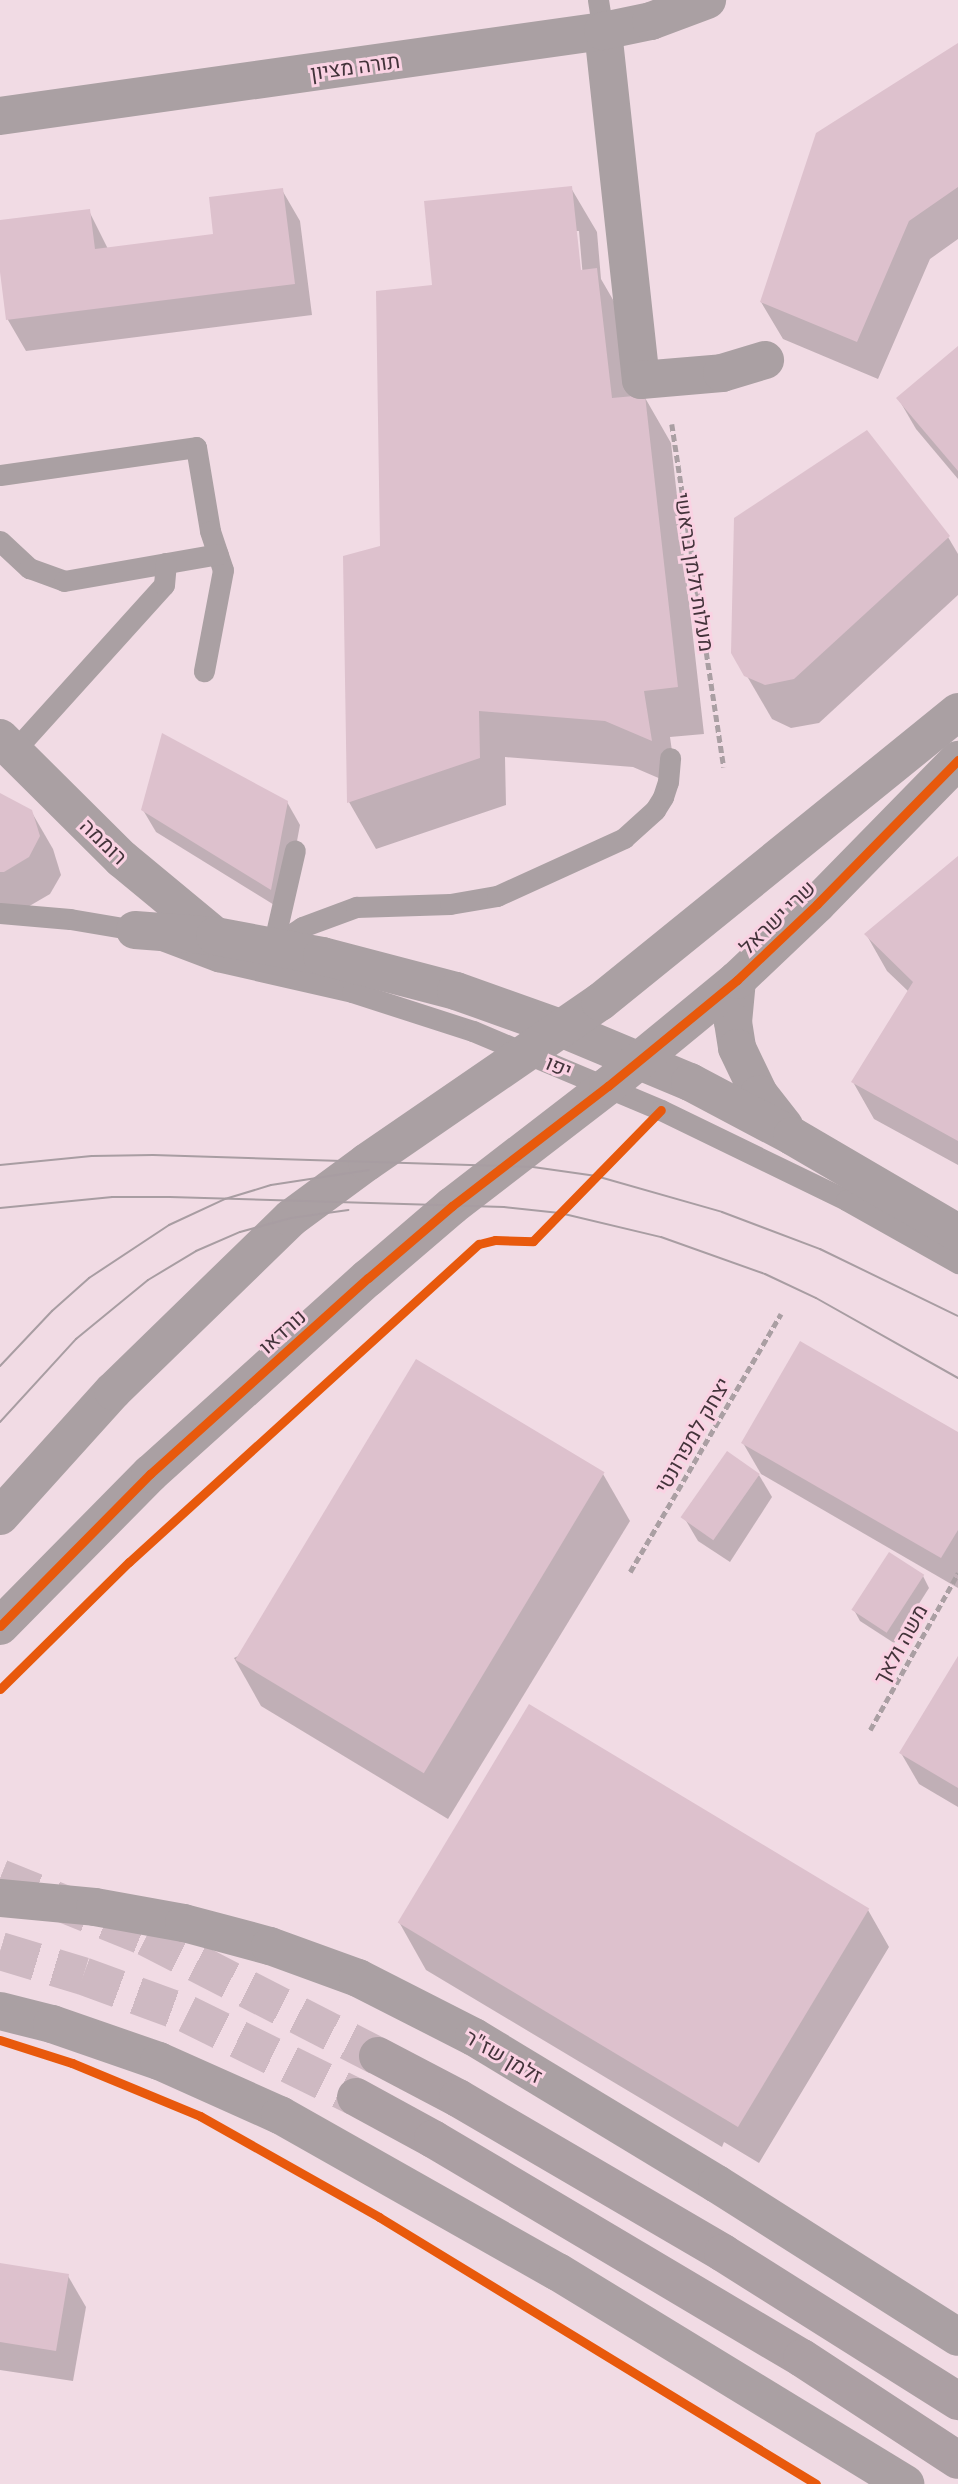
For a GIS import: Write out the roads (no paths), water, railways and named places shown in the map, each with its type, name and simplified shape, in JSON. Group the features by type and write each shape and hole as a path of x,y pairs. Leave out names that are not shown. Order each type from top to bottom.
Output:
{"main road":[{"path":"378,2056 458,2098 723,2253 958,2401"},
{"path":"356,2097 433,2139 802,2358 958,2460"}],"street":[{"name":"תורה מציון","path":"0,116 600,16 651,21 707,0"},
{"path":"600,16 641,380 722,373 765,360"},
{"name":"שרי ישראל","path":"529,1053 563,1029 958,712"},
{"name":"רוממה","path":"7,746 122,859 215,936"},
{"name":"שרי ישראל","path":"608,1086 737,979 817,904 958,760"},
{"name":"יפו","path":"135,930 215,936 274,946 420,980 563,1029 641,1060 792,1136 958,1233"},
{"path":"737,979 733,1022 743,1066 759,1094 792,1136"},
{"path":"0,1516 113,1391 291,1218 377,1155 529,1053"},
{"name":"נורדאו","path":"0,1626 150,1474 329,1312 452,1206 608,1086"},
{"name":"זלמן שז\"ר","path":"1,1897 94,1908 184,1923 270,1946 358,1978 474,2037 717,2184 958,2337"},
{"path":"0,2011 52,2024 159,2061 279,2115 558,2272 905,2484"}],"lane":[{"path":"0,475 196,447 210,531 223,570 204,671"},
{"path":"0,541 29,568 64,581 218,554"},
{"path":"7,746 164,585 166,563"},
{"path":"274,946 302,926 356,907 450,904 497,896 624,838 655,810 663,797 668,782 670,758"},
{"path":"274,946 295,850"},
{"name":"יפו","path":"0,914 70,919 135,930 217,961 400,1005 608,1086 846,1200 958,1263"}],"tunnel":[{"path":"0,1878 146,1937 378,2056"},
{"path":"0,1951 83,1976 187,2014 356,2097"}],"tram line":[{"path":"0,1165 92,1156 153,1155 533,1167 596,1176 722,1212 820,1249 958,1316"},
{"path":"0,1366 52,1311 89,1278 169,1225 225,1199 271,1185 369,1170"},
{"path":"0,1208 112,1197 170,1197 504,1207 560,1213 661,1237 765,1274 816,1298 958,1378"},
{"path":"0,1422 76,1339 148,1280 196,1251 240,1232 291,1218 348,1210"}]}
